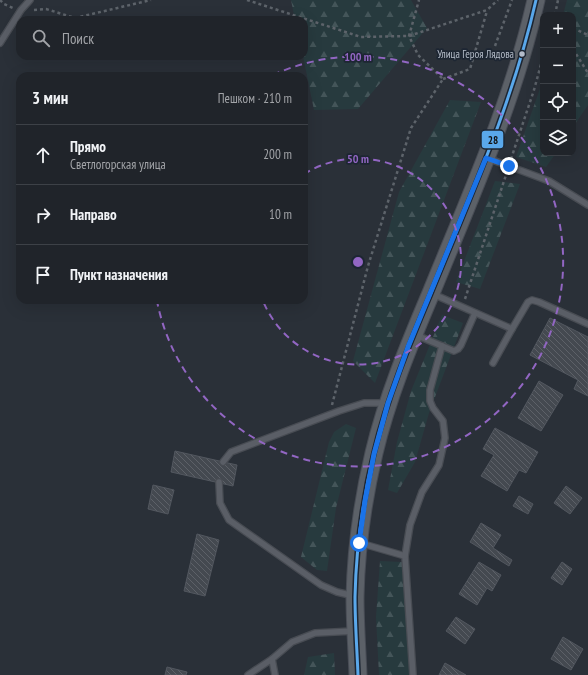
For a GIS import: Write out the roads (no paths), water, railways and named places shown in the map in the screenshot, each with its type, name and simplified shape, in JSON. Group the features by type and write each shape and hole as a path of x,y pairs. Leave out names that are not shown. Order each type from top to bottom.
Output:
{"main road":[{"path":"358,675 355,597 359,543 374,454 388,403 414,334 486,158 513,82 536,0"}],"lane":[{"path":"17,16 30,0"},
{"path":"0,43 16,18"},
{"path":"486,158 549,181 588,204"},
{"path":"430,294 512,329"},
{"path":"493,363 528,302 532,300 588,324"},
{"path":"414,334 454,351 458,349 475,313"},
{"path":"413,675 405,556 410,525 422,492 439,465 445,438 443,421 433,408 430,401 430,390 442,346"},
{"path":"223,462 232,452 339,411 364,403 388,403"},
{"path":"219,482 220,503 229,520 321,585 337,592 355,597"},
{"path":"359,543 405,556"},
{"path":"248,675 272,659 292,642 315,633 356,631"},
{"path":"272,659 275,675"}],"place":[{"name":"Улица Героя Лядова","path":"522,54"}]}
